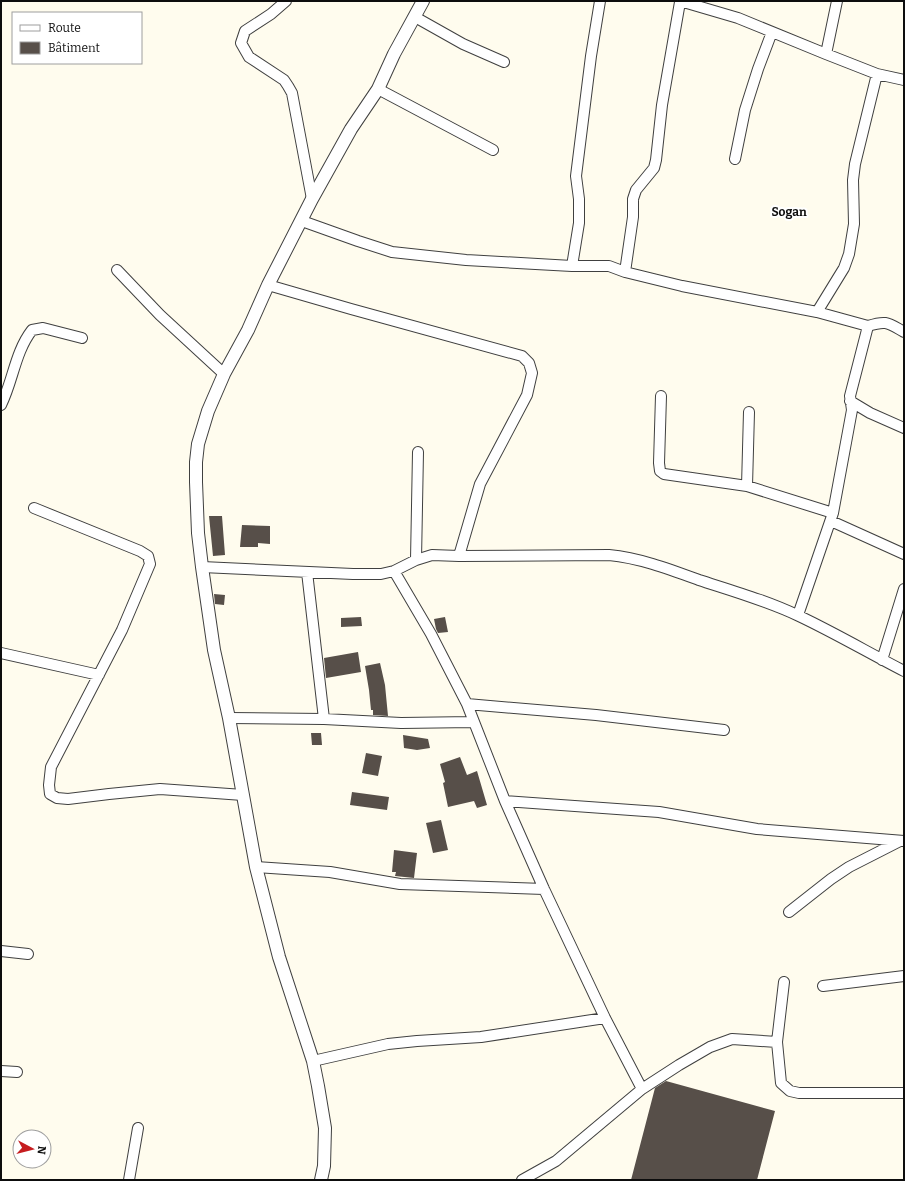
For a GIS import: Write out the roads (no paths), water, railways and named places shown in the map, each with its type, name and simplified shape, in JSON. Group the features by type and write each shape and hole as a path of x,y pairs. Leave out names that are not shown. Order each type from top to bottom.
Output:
{"street":[{"path":"286,1 271,14 245,31 242,43 249,57 284,80 292,93 312,199"},
{"path":"321,1180 324,1166 325,1128 313,1061 279,957 256,867 229,718 214,650 198,533 196,462 202,427 224,374 248,330 268,285 312,199 351,129 378,89 394,54 423,1"},
{"path":"572,266 579,223 579,199 576,176 591,56 600,1"},
{"path":"625,272 633,217 633,199 636,190 654,168 656,160 662,105 680,1 738,18 877,74 904,80"},
{"path":"826,54 837,1"},
{"path":"415,17 463,44 504,62"},
{"path":"735,159 745,110 772,32"},
{"path":"817,312 844,268 849,254 854,224 853,180 855,164 877,74"},
{"path":"378,89 493,150"},
{"path":"302,221 392,252 466,260 572,266 608,266 625,272 682,286 817,312 868,326 886,322 904,332"},
{"path":"117,270 160,316 224,374"},
{"path":"268,285 350,310 522,356 529,363 532,373 526,395 480,484 459,556"},
{"path":"798,616 832,517 851,419 852,410 850,396 868,326"},
{"path":"1,405 6,395 15,363 26,338 32,330 43,328 82,338"},
{"path":"661,396 660,471 664,474 746,486 832,517 904,554"},
{"path":"850,401 870,413 904,428"},
{"path":"746,486 749,412"},
{"path":"416,560 418,452"},
{"path":"34,508 140,551 148,556 150,564 122,630 51,767 49,785 50,794 57,798 68,799 160,789 243,795"},
{"path":"202,567 381,574 394,571 416,560 432,555 609,555 625,557 641,560 757,599 798,616 904,671"},
{"path":"394,571 431,634 467,704 505,801 544,889 605,1018 642,1089"},
{"path":"307,572 324,719"},
{"path":"882,660 904,589"},
{"path":"1,653 99,675"},
{"path":"467,704 596,715 724,730"},
{"path":"229,718 324,719 401,723 473,722"},
{"path":"505,801 659,812 757,829 903,840"},
{"path":"789,912 849,867 903,840"},
{"path":"256,867 330,872 400,884 544,889"},
{"path":"1,951 28,954"},
{"path":"823,986 904,976"},
{"path":"784,982 777,1042 781,1083 790,1091 799,1094 904,1093"},
{"path":"313,1061 388,1044 481,1037 605,1018"},
{"path":"522,1180 556,1161 642,1089 710,1047 732,1039 777,1042"},
{"path":"1,1071 17,1072"},
{"path":"129,1180 138,1128"}],"district":[{"name":"Sogan","path":"789,212"}]}
